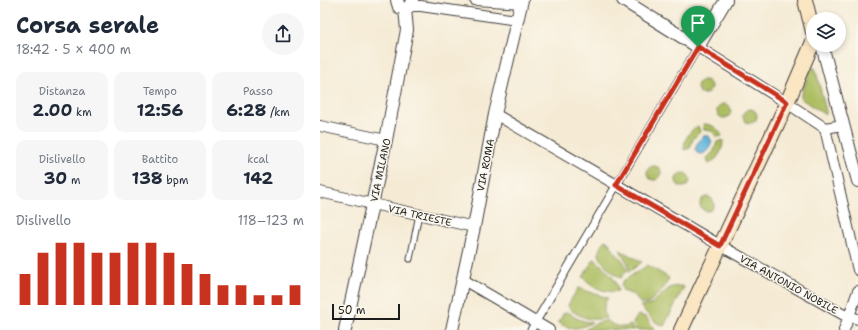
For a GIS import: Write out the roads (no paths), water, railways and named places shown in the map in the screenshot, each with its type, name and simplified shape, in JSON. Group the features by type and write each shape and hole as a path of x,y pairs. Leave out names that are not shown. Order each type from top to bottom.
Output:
{"main road":[{"path":"805,0 808,12"},
{"path":"681,330 809,52"}],"street":[{"path":"475,0 521,2"},
{"path":"623,0 787,102 825,128 858,270"},
{"path":"533,326 726,0"},
{"name":"VIA ROMA","path":"452,330 474,227 495,114 521,2"},
{"path":"402,3 517,20"},
{"name":"VIA MILANO","path":"345,330 373,204 406,30 402,3"},
{"path":"824,52 858,181"},
{"name":"VIA ANTONIO NOBILE","path":"495,114 720,246 853,318"},
{"path":"825,128 843,125"},
{"path":"320,126 386,140"},
{"name":"VIA TRIESTE","path":"320,192 474,227"},
{"path":"462,279 533,326 549,330"},
{"path":"844,330 853,318 858,291"}],"lane":[{"path":"410,259 419,214"}],"water":[{"path":"703,136 709,136 712,142 706,152 700,154 696,151 696,146"}]}
